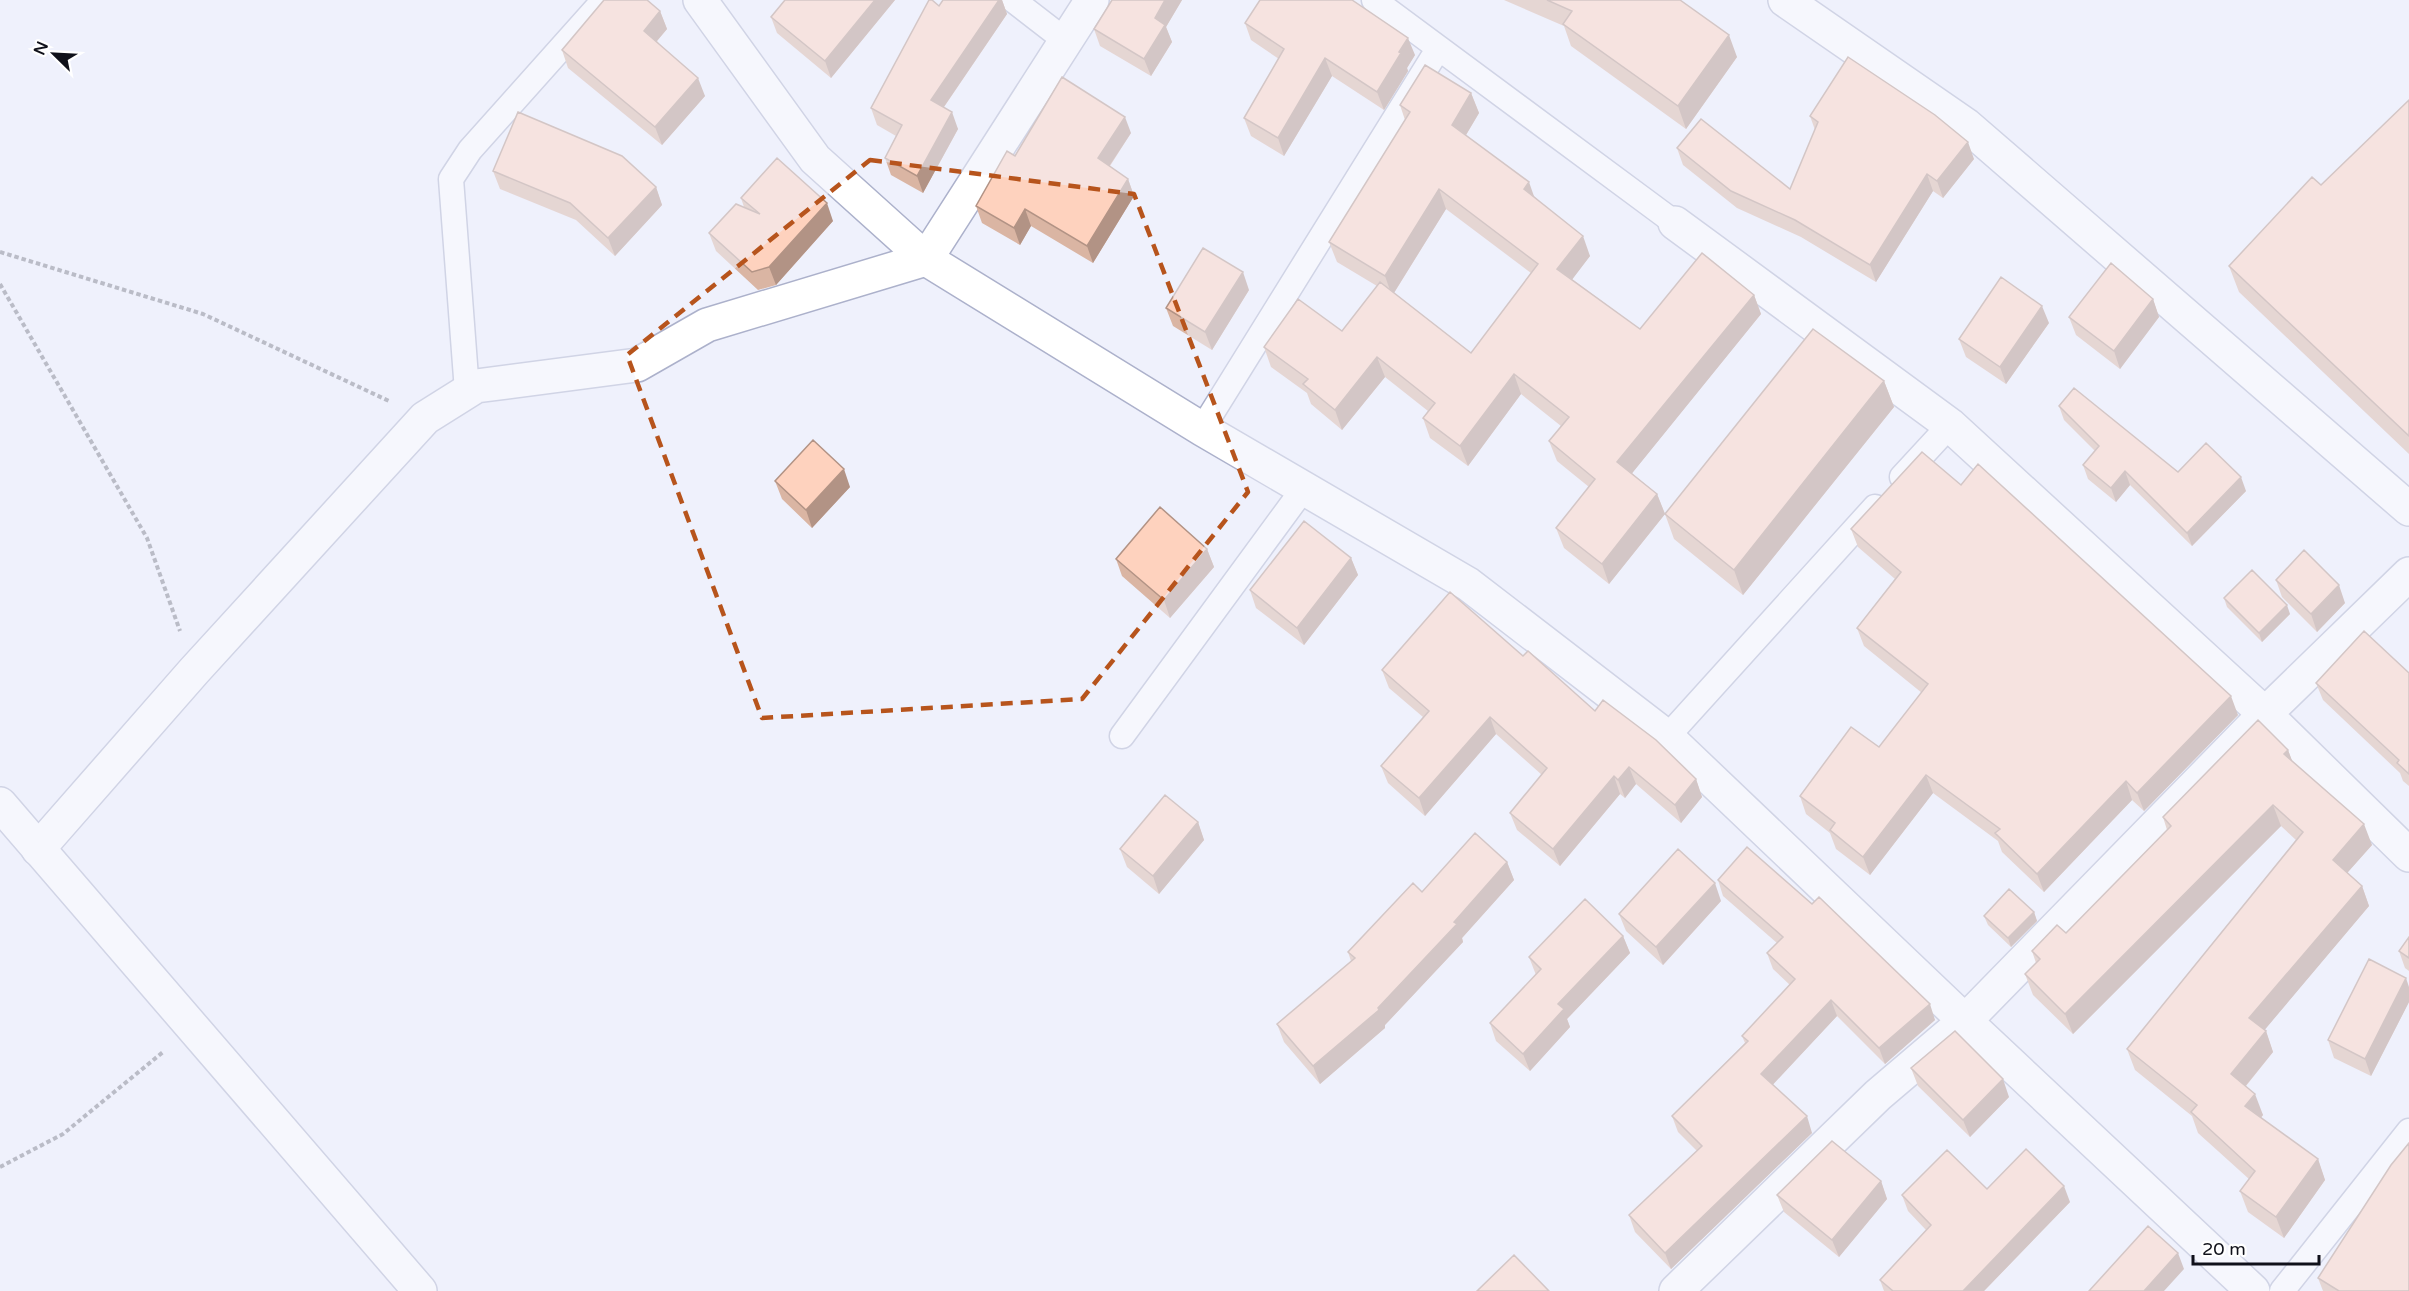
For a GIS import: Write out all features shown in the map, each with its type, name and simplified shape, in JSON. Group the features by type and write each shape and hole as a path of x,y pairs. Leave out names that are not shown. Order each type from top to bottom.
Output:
{"street":[{"path":"700,0 815,159 926,259 1202,429 1468,584 1667,737 2253,1291"},
{"path":"38,849 194,670 425,418 476,386 637,365 707,325 926,259 1092,0"},
{"path":"1785,0 1966,125 2409,509"},
{"path":"1675,223 1950,425 2265,714 2409,855"},
{"path":"1676,1291 1878,1095 1965,1021 2265,714 2409,574"},
{"path":"0,804 420,1291"}],"lane":[{"path":"467,391 451,179 470,150 604,0"},
{"path":"1013,0 1066,40"},
{"path":"1374,0 1675,223"},
{"path":"1202,429 1438,49"},
{"path":"1667,737 1950,425"},
{"path":"1122,736 1304,488"},
{"path":"2282,1291 2409,1131"}],"path":[{"path":"0,252 203,314 425,418"},
{"path":"0,284 147,538 194,670"},
{"path":"0,1167 63,1134 192,1028"}],"highlighted area":[{"path":"870,160 1134,194 1248,492 1082,699 762,718 627,355"}],"building":[{"path":"604,0 647,0 660,11 644,31 698,78 655,127 562,50"},
{"path":"785,0 875,0 825,61 771,17"},
{"path":"929,0 939,6 943,0 999,0 931,100 952,112 917,176 885,158 902,125 871,108"},
{"path":"1112,0 1165,0 1155,18 1165,25 1144,59 1094,29"},
{"path":"1260,0 1352,0 1408,38 1377,92 1325,58 1278,138 1244,118 1284,49 1245,23"},
{"path":"1547,0 1680,0 1729,35 1678,106 1563,24 1572,11"},
{"path":"1848,57 1935,115 1968,142 1937,181 1927,174 1870,265 1795,220 1731,191 1677,148 1701,119 1790,189 1818,122 1810,116"},
{"path":"1425,65 1471,93 1452,125 1529,182 1524,189 1583,236 1557,269 1640,329 1702,253 1754,295 1617,462 1657,494 1602,564 1556,528 1595,479 1549,441 1569,417 1514,374 1460,446 1423,418 1435,403 1377,357 1335,410 1303,384 1308,379 1264,347 1298,299 1342,331 1380,282 1471,353 1538,264 1439,189 1385,276 1329,242 1410,112 1400,105"},
{"path":"1062,77 1125,117 1098,158 1128,179 1087,246 1025,209 1014,228 976,206 1007,151 1015,156"},
{"path":"2409,100 2409,436 2229,266 2312,177 2321,185"},
{"path":"518,112 622,156 656,187 608,238 570,203 493,171"},
{"path":"777,158 827,203 769,267 752,272 709,233 736,204 760,214 741,198"},
{"path":"1203,248 1243,272 1205,332 1166,308"},
{"path":"2111,263 2153,299 2114,351 2069,317"},
{"path":"2001,277 2042,306 2000,367 1959,339"},
{"path":"1813,329 1884,381 1734,570 1665,514"},
{"path":"2074,388 2178,472 2206,443 2241,477 2187,533 2125,471 2111,488 2083,465 2099,446 2059,406"},
{"path":"813,440 844,469 806,510 775,481"},
{"path":"1922,452 1961,485 1978,464 2231,696 2137,793 2126,781 2037,874 1995,833 2000,829 1926,775 1863,857 1830,830 1835,823 1800,796 1851,727 1879,747 1928,684 1857,628 1901,572 1851,529"},
{"path":"1160,507 1207,549 1164,600 1116,559"},
{"path":"1304,521 1351,558 1297,628 1250,590"},
{"path":"2304,550 2339,585 2311,614 2276,580"},
{"path":"2252,570 2287,605 2259,633 2224,598"},
{"path":"1450,592 1523,656 1528,651 1595,711 1603,700 1656,740 1696,779 1675,805 1629,767 1618,780 1614,776 1553,849 1510,813 1547,768 1490,717 1419,798 1381,766 1429,711 1382,670"},
{"path":"2364,631 2409,673 2409,774 2397,763 2399,760 2316,683"},
{"path":"2258,720 2288,750 2284,754 2364,824 2333,860 2362,886 2249,1018 2266,1031 2231,1074 2255,1094 2245,1106 2318,1159 2276,1217 2240,1191 2255,1171 2191,1112 2197,1105 2127,1049 2303,832 2273,805 2065,1014 2025,974 2040,959 2032,951 2057,925 2066,933 2171,826 2163,817"},
{"path":"1165,795 1198,822 1153,876 1120,849"},
{"path":"1475,833 1507,862 1454,922 1457,924 1378,1008 1379,1010 1313,1066 1277,1024 1355,958 1348,952 1413,883 1422,892"},
{"path":"1747,847 1812,904 1819,897 1930,1004 1879,1048 1831,1000 1761,1074 1807,1116 1665,1253 1629,1215 1702,1146 1672,1116 1748,1041 1742,1036 1795,979 1767,953 1783,937 1718,880"},
{"path":"1678,849 1715,883 1656,947 1619,914"},
{"path":"2009,889 2034,912 2008,938 1984,916"},
{"path":"1585,899 1623,936 1558,1004 1564,1009 1523,1054 1490,1023 1541,969 1529,957"},
{"path":"2409,937 2409,958 2399,951"},
{"path":"2369,959 2406,978 2365,1059 2328,1040"},
{"path":"1955,1031 2003,1079 1963,1120 1911,1068"},
{"path":"1832,1141 1881,1181 1832,1240 1777,1195"},
{"path":"2409,1143 2409,1291 2339,1291 2318,1278 2391,1165"},
{"path":"2026,1149 2064,1186 1963,1291 1893,1291 1880,1280 1931,1225 1902,1195 1947,1150 1987,1189"},
{"path":"2148,1226 2178,1253 2144,1291 2089,1291"},
{"path":"1514,1255 1549,1291 1477,1291"}]}
